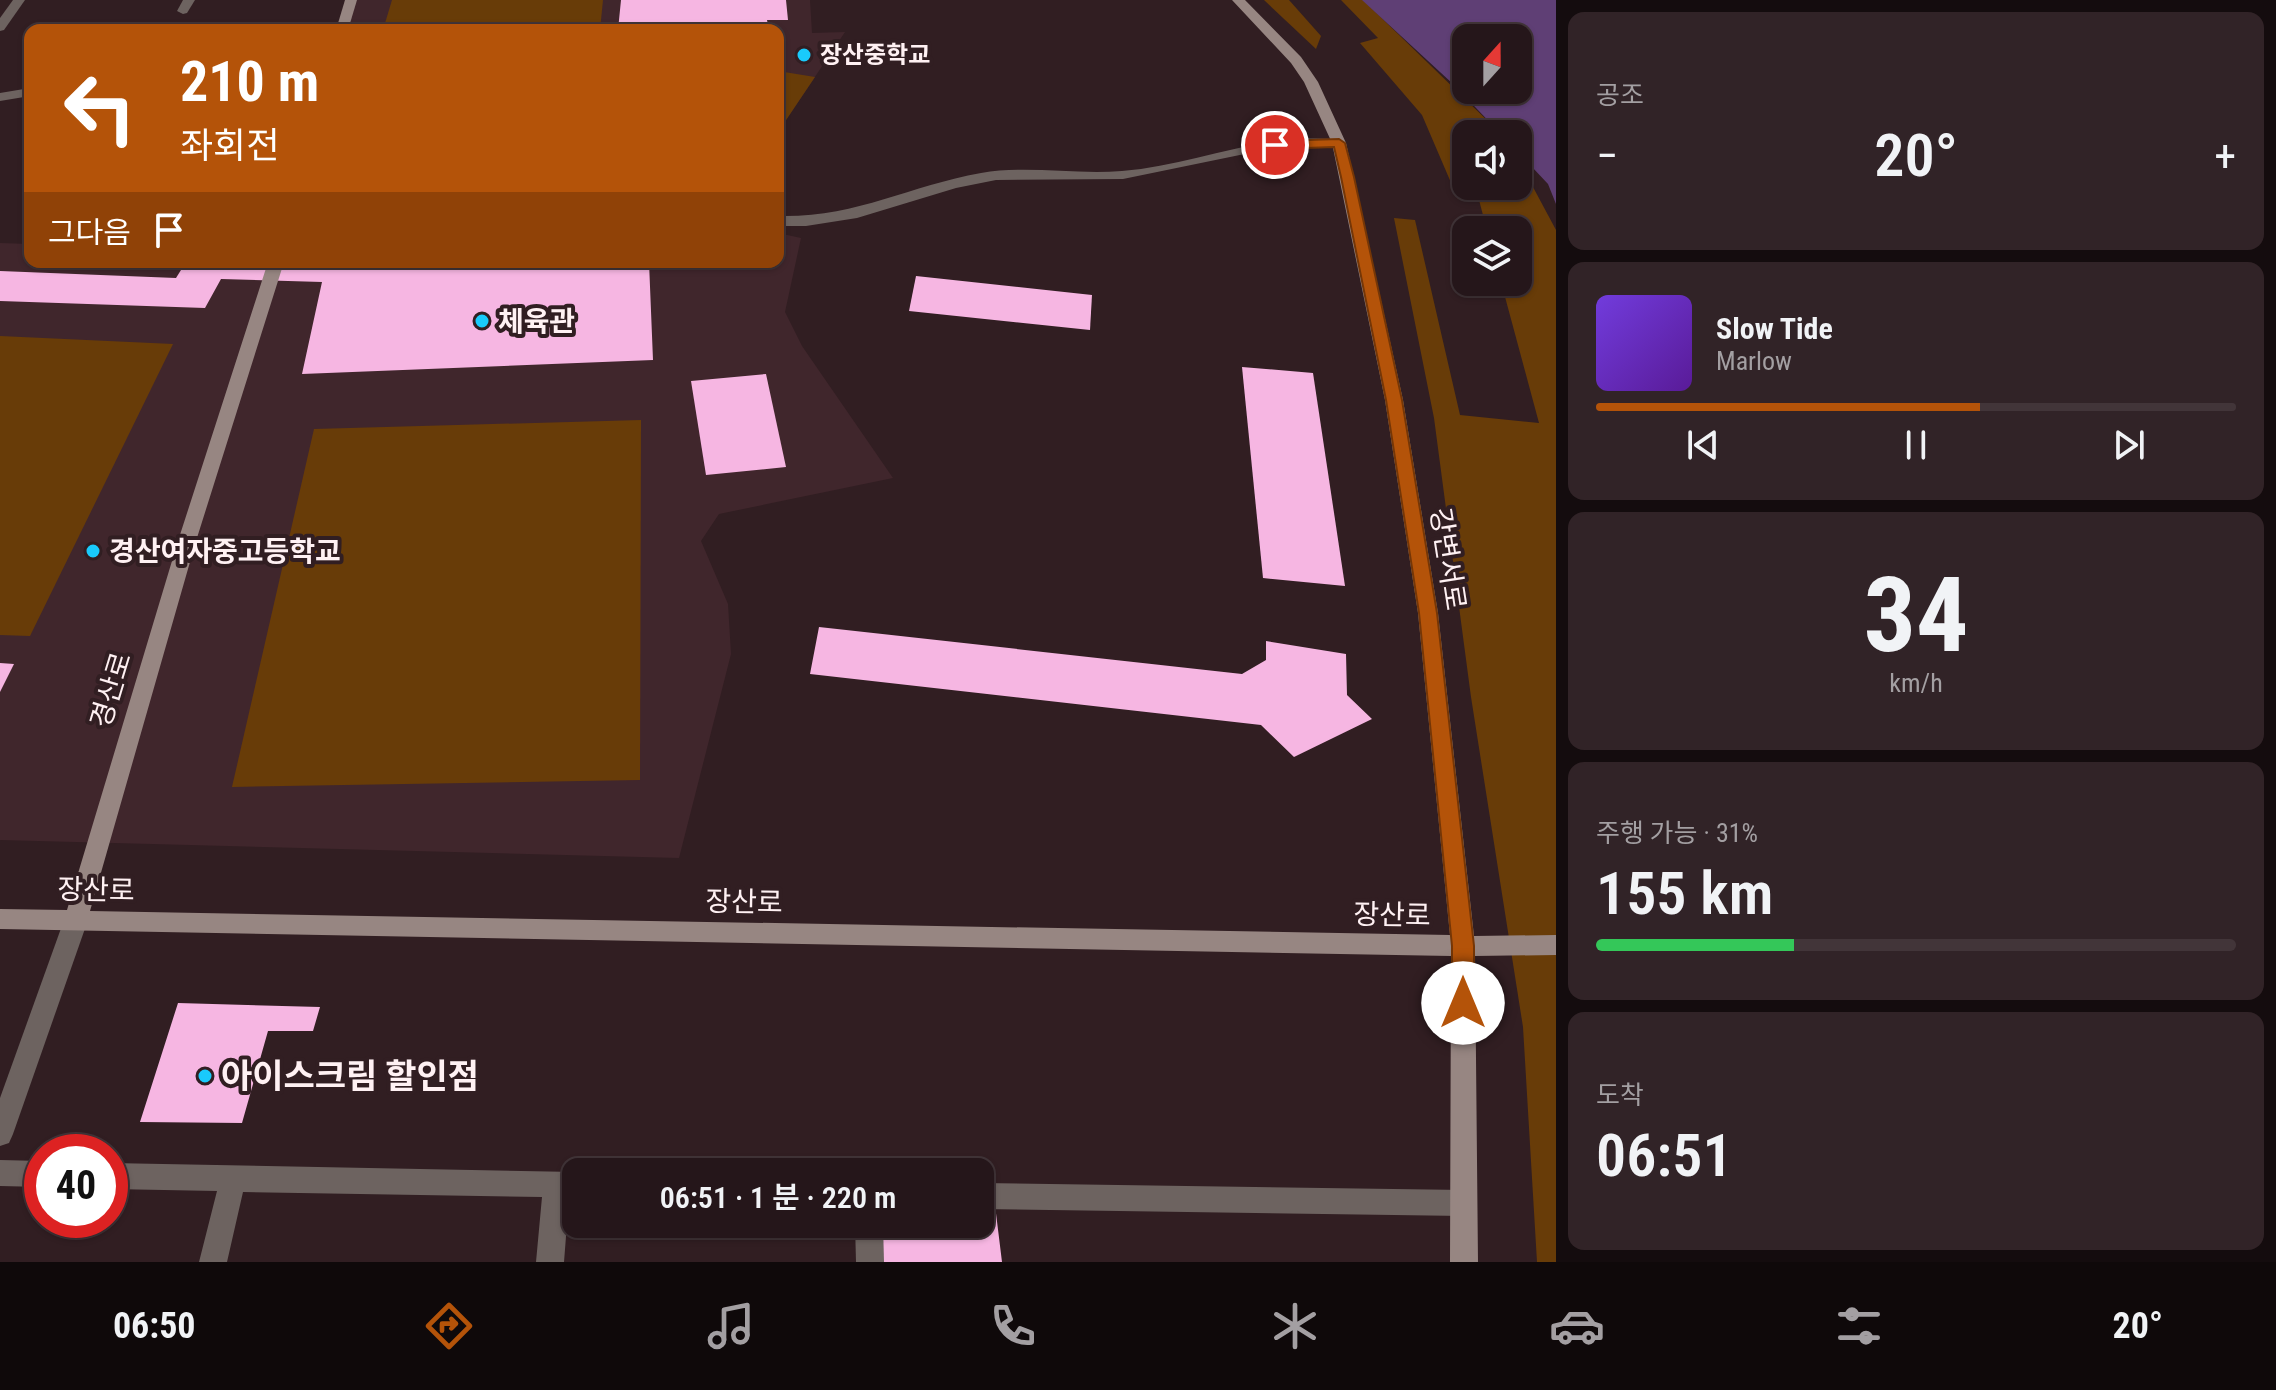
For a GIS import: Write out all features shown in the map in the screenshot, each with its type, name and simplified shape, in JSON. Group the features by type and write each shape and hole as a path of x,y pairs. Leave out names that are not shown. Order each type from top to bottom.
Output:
{"street":[{"path":"0,27 19,0"},
{"path":"344,24 351,0"},
{"name":"강변서로","path":"1238,0 1304,71 1321,100 1339,143 1394,400 1475,946 1464,1262"},
{"path":"0,97 24,93"},
{"path":"784,221 817,222 849,218 979,177 1098,177 1185,165 1292,142 1339,143"},
{"name":"경산로","path":"0,1134 76,920 182,556 274,268"},
{"name":"장산로","path":"0,919 1556,945"},
{"path":"0,1173 24,1174"},
{"path":"128,1176 562,1184"},
{"path":"213,1262 233,1178"},
{"path":"994,1196 1464,1203"},
{"path":"550,1262 562,1207"},
{"path":"869,1238 870,1262"}],"shaded area":[{"name":"장산중학교","path":"351,0 810,0 812,33 845,32 784,123 784,24 345,24"},
{"path":"392,0 603,0 601,24 385,24"},
{"path":"1264,0 1289,0 1321,36 1316,49"},
{"path":"1341,0 1363,0 1452,86 1452,104 1470,104 1487,120 1452,120 1452,185 1422,115 1360,43 1378,38"},
{"path":"1362,0 1556,0 1556,204 1548,184 1532,167 1532,120 1488,120 1472,104 1532,104 1532,24 1452,24 1452,83"},
{"path":"784,72 815,77 784,123"},
{"path":"1532,185 1556,230 1556,1262 1537,1262 1523,1027 1471,697 1434,418 1394,218 1415,220 1460,415 1539,423 1505,296 1532,296 1532,216 1483,216 1479,200 1532,200"},
{"path":"784,234 801,238 785,312 802,346 893,478 719,514 701,541 728,604 731,654 679,858 0,840 0,243 24,244 24,268 784,268"},
{"path":"0,336 173,344 30,636 0,635"},
{"path":"641,420 640,780 232,787 314,429"}],"building":[{"path":"621,0 786,0 788,20 767,20 768,24 619,24"},
{"name":"체육관","path":"182,268 649,268 653,360 302,374 322,282 221,279 205,308 0,301 0,271 176,278"},
{"path":"916,276 1092,295 1090,330 909,311"},
{"path":"1242,367 1313,373 1345,586 1263,578"},
{"path":"766,374 786,467 706,475 691,381"},
{"path":"819,627 1242,674 1266,660 1266,641 1346,654 1347,695 1372,719 1294,757 1261,725 810,674"},
{"path":"0,663 14,664 0,692"},
{"name":"아이스크림 할인점","path":"178,1003 320,1007 313,1031 268,1031 242,1123 140,1122"},
{"path":"994,1197 1002,1262 872,1262 871,1238 994,1238"}],"place":[{"name":"장산중학교","path":"804,55"},
{"name":"체육관","path":"482,321"},
{"name":"경산여자중고등학교","path":"93,551"},
{"name":"아이스크림 할인점","path":"205,1076"}],"route":[{"path":"1275,145 1292,142 1339,143 1348,177 1394,400 1428,613 1463,946 1463,1003"}]}
